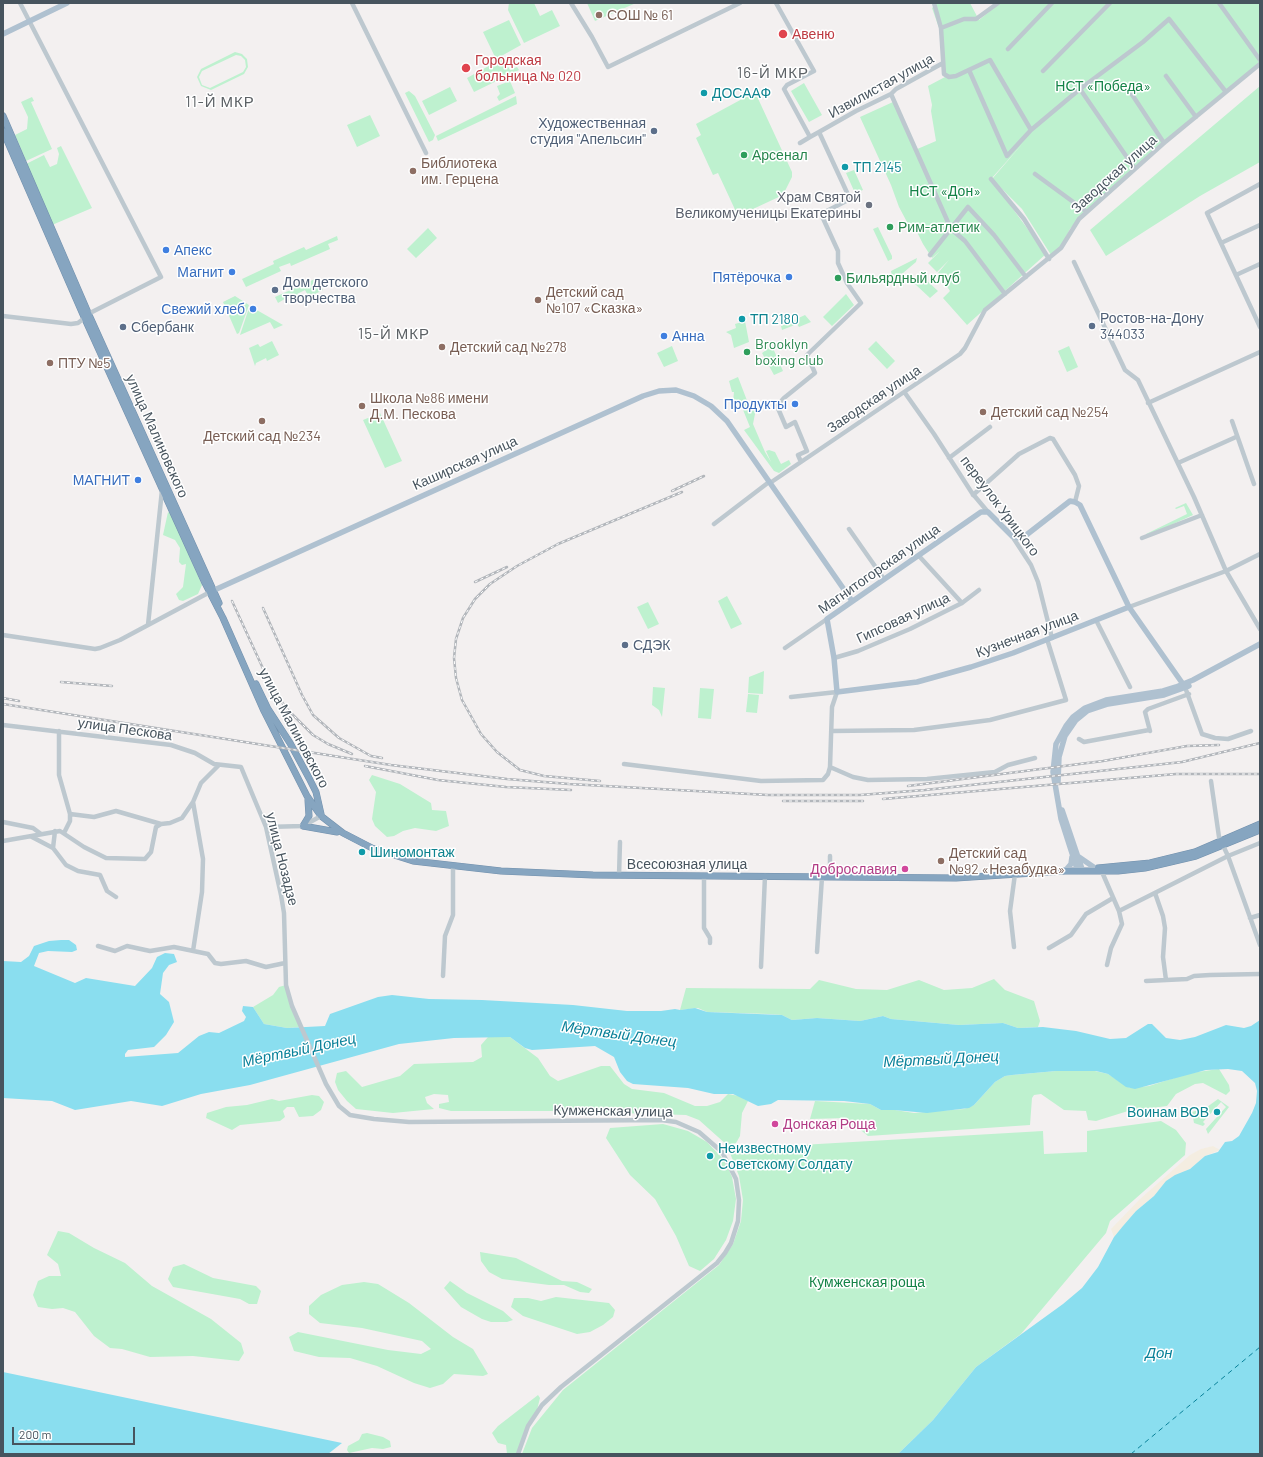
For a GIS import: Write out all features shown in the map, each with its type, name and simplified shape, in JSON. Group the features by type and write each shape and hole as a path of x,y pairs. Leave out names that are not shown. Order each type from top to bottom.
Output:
{"highway":[{"name":"улица Малиновского","path":"4,120 87,317 162,488 268,709 290,742 316,792 321,816"},
{"name":"улица Малиновского","path":"3,131 212,591 264,711 307,796 321,816"},
{"path":"307,796 310,812 308,820 303,826 343,833"},
{"name":"Всесоюзная улица","path":"321,816 343,833 372,848 413,861 453,867 546,874 619,876 956,878 1080,870 1150,863 1195,852 1222,844 1260,824"},
{"name":"Всесоюзная улица","path":"1080,870 1102,872 1170,864 1260,830"}],"main road":[{"path":"3,34 67,3"},
{"name":"Каширская улица","path":"212,591 643,396 659,391 676,390 689,394 711,406 727,421 852,601"},
{"path":"1012,536 1019,538 1025,536 1070,501 1075,502 1082,507 1129,607 1184,686"},
{"name":"Магнитогорская улица","path":"827,619 981,512 988,512"},
{"name":"переулок Урицкого","path":"988,512 1012,536"},
{"name":"Кузнечная улица","path":"837,692 918,682 971,667 1129,607"},
{"path":"827,619 834,658 837,692"},
{"path":"1184,686 1260,644"},
{"path":"1080,870 1061,820 1053,772 1056,744 1073,717 1085,708 1106,700 1163,691 1184,686 1260,648"},
{"path":"1074,854 1095,868"},
{"path":"1065,871 1071,864 1074,854"}],"street":[{"path":"3,316 71,324 78,323 161,277 20,3"},
{"path":"352,3 426,153"},
{"path":"571,3 608,67 740,3"},
{"path":"776,3 814,71 787,84 784,89 810,137"},
{"path":"941,28 964,19 976,19 998,3"},
{"path":"1008,48 1052,3"},
{"path":"1043,71 1110,3"},
{"path":"1219,3 1260,60"},
{"path":"935,4 941,28 943,63"},
{"path":"969,70 1007,156 1032,130 1080,89 1143,42 1169,19 1226,92"},
{"name":"Извилистая улица","path":"800,143 856,111 891,94 896,89 943,63 944,74 949,76 969,70 990,60 1032,130"},
{"name":"Заводская улица","path":"714,524 770,483 905,393 960,354 965,348 985,310 1061,248 1071,230 1087,212 1164,143 1260,64"},
{"path":"1166,76 1196,117"},
{"path":"1080,89 1135,169"},
{"path":"1131,93 1164,143"},
{"path":"891,94 951,229 965,241 1006,294"},
{"name":"Извилистая улица","path":"801,462 798,455 807,451 795,422 786,426 777,406 784,398 815,372 807,355 861,304 838,263 838,251 821,214 850,199 819,132"},
{"path":"1035,174 1087,212"},
{"path":"991,179 1024,220 1049,259"},
{"path":"1260,184 1230,199 1207,213 1260,327"},
{"path":"930,255 951,229 970,209 994,235 1026,277"},
{"path":"1221,243 1260,225"},
{"path":"1074,262 1125,370 1138,380 1202,515 1226,571 1260,630"},
{"path":"1236,275 1260,264"},
{"path":"1148,403 1260,352"},
{"name":"переулок Урицкого","path":"905,393 973,495 988,512"},
{"path":"1232,421 1236,437 1254,484"},
{"name":"переулок Урицкого","path":"949,458 990,428"},
{"path":"1178,463 1236,437"},
{"path":"973,495 1019,454 1050,438 1053,439 1075,475 1079,486 1075,502"},
{"path":"148,625 162,488"},
{"path":"1142,538 1202,515"},
{"path":"849,528 884,579"},
{"name":"переулок Урицкого","path":"832,731 914,730 990,720 1066,700 1050,638 1038,582 1031,565 1012,536"},
{"name":"Кузнечная улица","path":"1129,607 1226,571 1260,554"},
{"path":"919,556 962,603"},
{"name":"Гипсовая улица","path":"834,658 858,651 910,629 962,603 979,590"},
{"path":"3,636 95,649 112,644 212,591"},
{"name":"Магнитогорская улица","path":"785,648 827,619"},
{"path":"1096,620 1130,687"},
{"path":"1184,686 1189,694 1202,734 1214,738 1228,739 1251,731"},
{"path":"624,764 761,781 820,781 825,778 830,766 832,707 837,692"},
{"name":"Кузнечная улица","path":"791,697 837,692"},
{"path":"1079,739 1084,742 1150,731 1145,712 1148,709 1189,694"},
{"name":"улица Пескова","path":"3,725 171,745 184,748 219,765 241,767"},
{"path":"59,731 60,775 70,814 70,821 64,833"},
{"path":"830,766 853,777 868,780 927,780 995,772 1008,765 1035,758"},
{"path":"3,841 60,831 84,847 106,858 137,860 145,859 149,855 156,827 161,824 175,822 182,818 193,802 201,783 219,765"},
{"name":"улица Нозадзе","path":"241,767 266,827 284,913 286,985 292,1006"},
{"path":"1211,781 1222,844 1228,856 1260,945"},
{"path":"193,802 204,859 202,892 193,951"},
{"path":"70,814 94,817 116,811 161,824"},
{"path":"266,827 303,826 321,816"},
{"path":"3,822 33,828 41,834"},
{"path":"53,848 54,831"},
{"path":"32,837 53,848 66,865 78,871 100,876 107,891 116,897"},
{"path":"619,876 620,842"},
{"path":"1119,911 1228,856 1260,843"},
{"path":"830,856 830,877"},
{"path":"443,976 445,936 453,915 453,867"},
{"path":"1102,872 1119,911 1122,924 1111,948 1107,965"},
{"path":"1014,947 1010,911 1015,874"},
{"path":"704,876 704,928 710,938 710,944"},
{"path":"761,967 764,876"},
{"path":"817,952 822,877"},
{"path":"1155,893 1163,916 1165,928 1163,957 1166,980"},
{"path":"1049,948 1071,935 1086,914 1113,898"},
{"path":"1250,918 1260,915"},
{"path":"98,946 115,951 128,946 150,951 174,947 208,954 215,963 246,961 266,967 285,963"},
{"path":"1146,981 1210,975 1260,974"},
{"name":"Кумженская улица","path":"292,1006 326,1084 339,1106 350,1115 374,1120 409,1122 631,1120 676,1122 699,1132 710,1140 722,1152 728,1162 736,1179 739,1200 738,1221 731,1243 725,1253 717,1263 564,1385 542,1405 528,1426 518,1454"}],"green space":[{"path":"509,3 534,3 540,16 552,10 560,26 524,43 508,10"},
{"path":"587,3 636,3 595,21"},
{"path":"937,3 970,3 979,20 1000,3 1218,3 1260,62 1081,215 1070,229 1061,247 1051,255 1022,209 992,179 1024,142 991,179 1046,254 967,325 943,298 950,291 938,273 949,260 937,272 928,263 940,251 932,258 917,232 907,222 860,117 893,102 915,150 936,141 931,111 932,105 928,86 945,77 939,28 932,8"},
{"path":"1220,3 1260,3 1260,57"},
{"path":"509,20 521,45 496,59 483,32"},
{"path":"235,52 242,54 247,59 248,67 244,74 211,90 201,86 197,77 201,69","holes":["236,55 241,56 245,60 246,67 243,72 210,88 202,85 199,77 202,71"]},
{"path":"503,58 505,63 512,59 513,62 507,65 510,70 517,67 519,70 474,92 467,78"},
{"path":"510,81 515,93 499,101 497,97 500,94 497,86"},
{"path":"804,83 822,115 809,122 791,91"},
{"path":"1260,86 1260,162 1200,196 1106,256 1090,230"},
{"path":"450,87 457,101 429,115 422,101"},
{"path":"409,91 415,96 435,135 433,140 429,142 405,93"},
{"name":"Арсенал","path":"755,92 792,172 792,177 783,195 738,216 718,173 713,175 696,138 701,135 696,124"},
{"path":"516,96 517,104 438,141 436,136"},
{"path":"32,97 34,101 31,102 52,149 26,161 15,135 27,129 28,117 21,102"},
{"path":"370,115 380,136 357,147 347,125"},
{"path":"61,146 92,208 52,225 26,164 44,155 50,167 57,164 59,154 57,148"},
{"path":"854,170 863,190 855,193 846,173"},
{"path":"878,227 892,256 892,259 888,261 873,229"},
{"path":"428,228 437,238 416,258 407,249"},
{"path":"337,236 338,240 328,244 330,249 291,266 290,263 279,267 281,271 246,287 242,279 274,264 273,261 304,247 306,250"},
{"path":"917,258 916,262 903,273 892,277 891,271"},
{"path":"923,277 938,291 930,298 915,284"},
{"path":"317,278 323,290 309,297 305,290 297,294 298,295 295,297 293,294 278,303 275,297"},
{"path":"846,294 854,305 832,326 823,317"},
{"path":"235,296 249,305 239,333 237,334 223,302"},
{"path":"249,308 254,311 255,309 283,325 274,329 270,322 240,335"},
{"path":"805,315 811,322 799,327 797,324 782,330 781,326"},
{"path":"745,321 749,342 734,348 731,335 726,332 736,328 735,324"},
{"path":"272,341 279,355 267,361 266,358 256,363 255,366 249,348 258,344 260,347"},
{"path":"876,341 895,361 887,369 868,349"},
{"path":"672,346 678,361 664,367 657,353"},
{"path":"772,346 783,371 774,375 762,353"},
{"path":"1069,346 1078,367 1067,372 1058,351"},
{"path":"738,377 751,411 756,409 753,424 771,462 766,451 769,450 775,452 781,464 789,460 791,464 779,473 774,471 744,430 750,427 739,400 733,402 734,392 732,392 729,381"},
{"path":"380,413 402,461 385,468 363,420"},
{"path":"1186,503 1193,515 1147,536 1146,534 1187,514 1184,506 1175,508"},
{"path":"168,512 171,514 202,585 198,594 183,601 179,600 176,594 183,587 186,564 182,565 179,562 180,548 175,540 163,535"},
{"path":"727,596 742,624 731,629 718,601"},
{"path":"648,602 659,624 648,629 637,607"},
{"path":"764,671 763,694 748,693 749,677"},
{"path":"653,687 665,688 662,717 659,710 652,705"},
{"path":"700,688 714,689 711,719 698,718"},
{"path":"748,694 759,695 757,713 746,712"},
{"path":"372,775 400,784 431,803 432,810 446,811 449,826 436,831 415,828 387,837 375,826 372,819 376,792 369,780"},
{"path":"994,979 1005,990 1034,1001 1040,1021 1038,1027 1018,1028 1003,1023 959,1025 891,1019 883,1016 860,1021 817,1018 792,1020 782,1015 707,1012 698,1008 680,1010 686,988 810,989 819,980 856,989 887,990 919,980 944,990 972,988"},
{"path":"286,985 301,1027 287,1028 264,1024 253,1007 273,995 279,987"},
{"path":"488,1037 510,1037 538,1058 550,1076 558,1081 601,1066 610,1066 624,1084 632,1089 664,1093 695,1106 707,1106 720,1102 728,1094 739,1096 748,1101 742,1113 740,1136 736,1143 727,1145 699,1120 686,1115 555,1111 451,1111 439,1108 439,1104 449,1102 448,1095 434,1094 425,1097 427,1103 434,1109 393,1113 356,1109 338,1090 335,1082 337,1073 346,1071 362,1087 400,1076 414,1064 473,1062 482,1057 481,1045"},
{"path":"1219,1069 1229,1085 1230,1091 1226,1095 1203,1083 1195,1084 1176,1094 1167,1106 1128,1111 1096,1121 1088,1120 1086,1111 1064,1110 1041,1094 1034,1095 1032,1098 1030,1125 868,1136 846,1118 810,1119 815,1101 870,1104 881,1110 895,1110 914,1113 964,1109 974,1105 995,1082 1005,1076 1012,1075 1056,1071 1095,1071 1108,1074 1130,1088 1149,1086 1190,1073"},
{"path":"312,1095 319,1096 324,1102 321,1110 313,1116 299,1117 294,1107 287,1107 283,1111 285,1117 280,1121 240,1125 232,1130 206,1118 207,1113 226,1107 247,1105 272,1099 279,1101"},
{"path":"1218,1099 1229,1107 1208,1134 1206,1129 1226,1107 1221,1102 1203,1122 1205,1124 1203,1126 1194,1123 1192,1112 1207,1107"},
{"name":"Кумженская роща","path":"1161,1121 1176,1130 1186,1143 1185,1155 1110,1221 1106,1233 1021,1334 976,1367 933,1420 898,1454 522,1454 532,1428 563,1390 719,1265 733,1244 741,1221 743,1200 739,1176 730,1153 732,1149 1043,1131 1044,1154 1087,1152 1087,1131"},
{"path":"663,1124 688,1131 707,1142 725,1161 732,1177 736,1199 733,1221 726,1240 714,1259 700,1271 689,1266 676,1236 655,1199 630,1175 606,1138 610,1128"},
{"path":"58,1231 69,1233 94,1248 125,1263 152,1286 211,1319 241,1343 244,1353 239,1361 193,1356 150,1357 122,1349 110,1348 94,1336 75,1312 63,1308 52,1309 38,1307 33,1295 38,1281 49,1276 61,1276 58,1264 47,1255"},
{"path":"480,1252 516,1258 562,1281 577,1282 592,1289 589,1293 580,1292 564,1285 549,1285 502,1279 489,1272 481,1261"},
{"path":"184,1264 213,1278 256,1286 261,1291 257,1304 249,1304 240,1299 173,1287 168,1279 173,1267"},
{"path":"450,1281 467,1293 503,1311 513,1320 507,1322 491,1322 482,1319 461,1307 444,1288"},
{"path":"364,1282 378,1284 409,1303 453,1337 473,1349 488,1374 483,1376 454,1374 443,1384 430,1388 414,1383 377,1366 350,1358 319,1357 294,1351 289,1337 298,1332 388,1350 421,1354 431,1349 422,1341 362,1328 320,1323 309,1314 309,1306 321,1295 342,1285"},
{"path":"556,1297 609,1303 615,1310 613,1317 603,1325 590,1332 577,1334 523,1316 511,1307 514,1298 528,1298 541,1301"},
{"path":"538,1395 540,1398 536,1414 528,1426 518,1454 507,1454 506,1445 498,1443 492,1433 498,1426"},
{"path":"367,1433 383,1437 390,1441 391,1447 383,1449 372,1448 349,1453 347,1450 348,1446 359,1440 362,1434"}],"sand":[{"path":"1213,1146 1220,1150 1205,1156 1190,1169 1169,1179 1154,1196 1136,1211 1114,1237 1111,1229 1140,1199 1190,1155 1201,1149"}],"water":[{"name":"Дон","path":"69,940 76,945 77,950 72,952 48,951 39,953 34,966 75,983 86,978 135,986 152,968 157,957 165,953 174,954 177,962 169,965 163,973 160,994 169,1002 174,1022 166,1035 154,1047 128,1050 125,1057 178,1053 199,1036 209,1032 219,1033 244,1021 246,1017 242,1011 243,1006 253,1007 264,1024 287,1028 325,1026 330,1014 378,997 392,995 429,999 482,1000 573,1005 627,1011 661,1011 695,1008 707,1012 782,1015 792,1020 817,1018 860,1021 883,1016 891,1019 959,1025 1003,1023 1018,1028 1043,1027 1076,1031 1110,1039 1126,1038 1148,1024 1152,1024 1166,1038 1180,1040 1195,1037 1226,1025 1244,1028 1251,1026 1260,1020 1260,1454 898,1454 933,1420 976,1367 1063,1304 1082,1288 1098,1267 1114,1237 1136,1211 1154,1196 1166,1181 1175,1175 1190,1169 1205,1156 1218,1152 1225,1142 1232,1141 1239,1136 1256,1103 1257,1091 1255,1083 1242,1071 1228,1069 1206,1070 1135,1089 1126,1087 1108,1074 1096,1071 1056,1071 1012,1075 1005,1076 995,1082 974,1105 969,1108 927,1113 881,1110 870,1104 844,1101 778,1100 771,1104 758,1106 733,1094 714,1094 688,1088 633,1084 627,1081 620,1072 614,1057 595,1046 532,1050 525,1048 510,1037 454,1038 399,1044 250,1085 201,1094 162,1106 131,1101 75,1110 52,1101 3,1098 3,961 21,962 29,956 34,946 49,941"},
{"path":"3,1372 342,1443 328,1454 3,1454"}],"ferry route":[{"path":"1131,1454 1260,1347"}],"railway":[{"path":"672,491 704,476"},
{"path":"600,781 544,776 520,770 497,752 481,734 462,700 456,678 454,658 456,639 463,618 475,599 490,584 517,566 558,544 682,492"},
{"path":"475,582 507,567"},
{"path":"232,601 266,675 285,707 313,735 328,744 352,754"},
{"path":"263,608 302,695 313,715 339,738 371,756 382,758"},
{"path":"61,682 112,686"},
{"path":"3,698 19,701"},
{"path":"3,704 391,765 507,779 768,795 860,795 925,790 1182,762 1260,743"},
{"path":"908,786 1103,761 1187,746 1219,745"},
{"path":"365,766 438,780 506,787 571,790"},
{"path":"883,799 1176,774 1260,774"},
{"path":"783,801 863,801"}],"place":[{"name":"СОШ № 61","path":"599,15"},
{"name":"Авеню","path":"783,34"},
{"name":"Городская больница № 020","path":"466,68"},
{"name":"ДОСААФ","path":"704,93"},
{"name":"Художественная студия \"Апельсин\"","path":"654,131"},
{"name":"Арсенал","path":"744,155"},
{"name":"ТП 2145","path":"845,167"},
{"name":"Библиотека им. Герцена","path":"413,171"},
{"name":"Храм Святой Великомученицы Екатерины","path":"869,205"},
{"name":"Рим-атлетик","path":"890,227"},
{"name":"Апекс","path":"166,250"},
{"name":"Магнит","path":"232,272"},
{"name":"Пятёрочка","path":"789,277"},
{"name":"Бильярдный клуб","path":"838,278"},
{"name":"Дом детского творчества","path":"275,290"},
{"name":"Детский сад №107 «Сказка»","path":"538,300"},
{"name":"Свежий хлеб","path":"253,309"},
{"name":"ТП 2180","path":"742,319"},
{"name":"Ростов-на-Дону 344033","path":"1092,326"},
{"name":"Сбербанк","path":"123,327"},
{"name":"Анна","path":"664,336"},
{"name":"Детский сад №278","path":"442,347"},
{"name":"Brooklyn boxing club","path":"747,352"},
{"name":"ПТУ №5","path":"50,363"},
{"name":"Продукты","path":"795,404"},
{"name":"Школа №86 имени Д.М. Пескова","path":"362,406"},
{"name":"Детский сад №254","path":"983,412"},
{"name":"Детский сад №234","path":"262,421"},
{"name":"МАГНИТ","path":"138,480"},
{"name":"СДЭК","path":"625,645"},
{"name":"Шиномонтаж","path":"362,852"},
{"name":"Детский сад №92 «Незабудка»","path":"941,861"},
{"name":"Доброславия","path":"905,869"},
{"name":"Воинам ВОВ","path":"1217,1112"},
{"name":"Донская Роща","path":"775,1124"},
{"name":"Неизвестному Советскому Солдату","path":"710,1156"}],"district":[{"name":"16-Й МКР","path":"773,73"},
{"name":"11-Й МКР","path":"220,102"},
{"name":"15-Й МКР","path":"394,334"}],"park label":[{"name":"НСТ «Победа»","path":"1103,86"},
{"name":"НСТ «Дон»","path":"945,191"}],"water label":[{"name":"Мёртвый Донец","path":"619,1034"},
{"name":"Мёртвый Донец","path":"299,1050"},
{"name":"Мёртвый Донец","path":"941,1059"}]}
